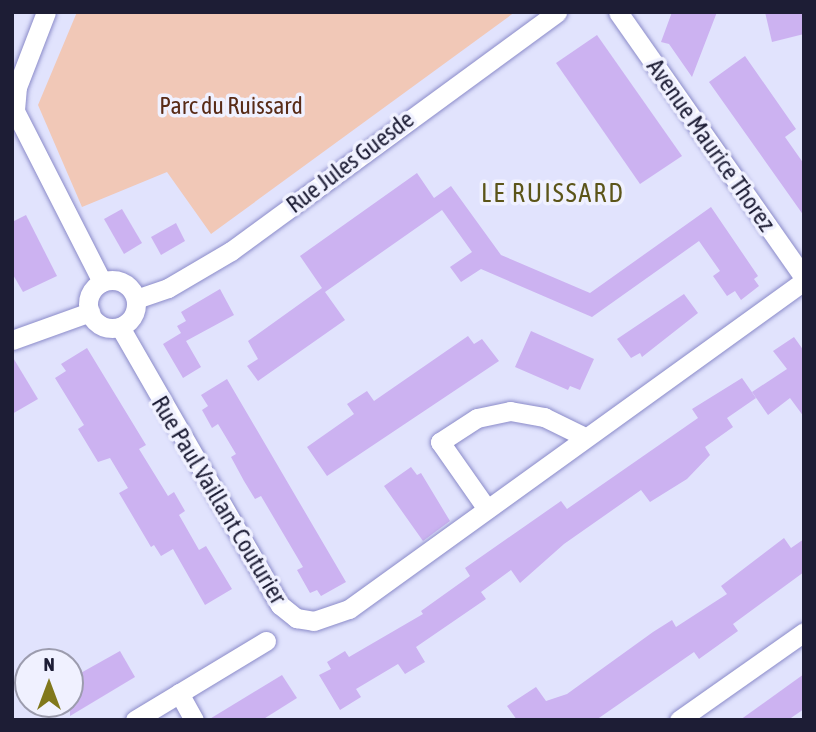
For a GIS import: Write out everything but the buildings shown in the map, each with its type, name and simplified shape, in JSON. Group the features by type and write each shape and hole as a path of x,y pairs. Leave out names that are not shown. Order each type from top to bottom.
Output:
{"street":[{"path":"46,12 17,87 15,120 102,282"},
{"name":"Rue Jules Guesde","path":"136,299 168,288 231,251 556,12"},
{"name":"Avenue Maurice Thorez","path":"618,12 804,279"},
{"name":"Rue Paul Vaillant Couturier","path":"120,327 281,605 296,618 314,621 341,614 804,279"},
{"path":"102,282 121,282 136,299 133,316 120,327 103,326 90,312 89,296 102,282"},
{"path":"12,340 90,312"},
{"path":"487,509 440,442 477,418 510,411 544,417 585,436"},
{"path":"679,720 804,632"},
{"path":"135,720 266,640"},
{"path":"178,693 194,720"}],"green space":[{"name":"Parc du Ruissard","path":"77,12 515,12 211,234 167,172 82,207 38,105"}],"district":[{"name":"LE RUISSARD","path":"553,194"}]}
